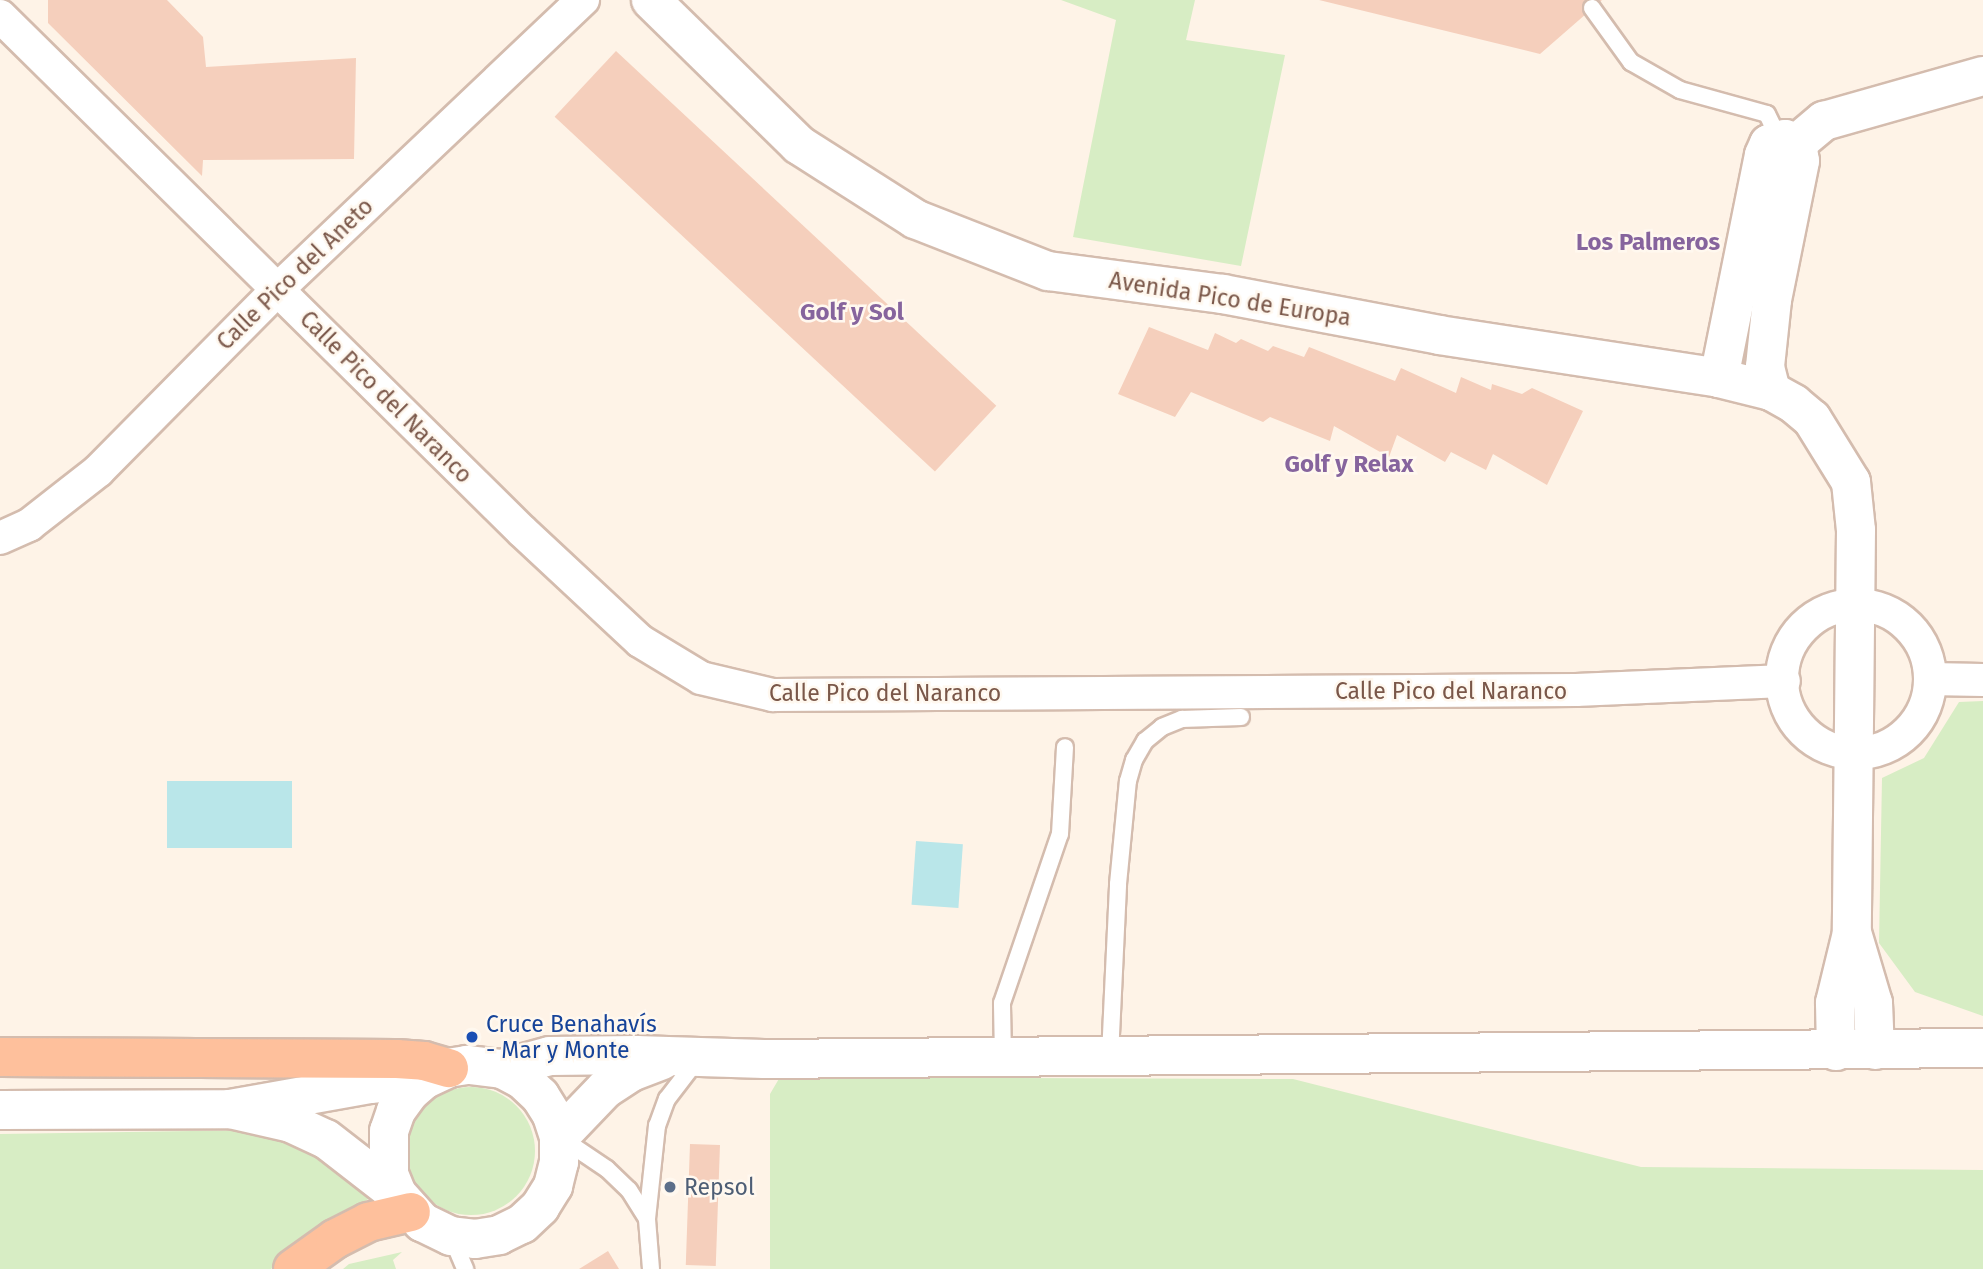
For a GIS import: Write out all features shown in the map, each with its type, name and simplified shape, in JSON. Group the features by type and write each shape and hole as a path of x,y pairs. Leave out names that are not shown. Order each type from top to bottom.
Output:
{"highway":[{"path":"0,1057 385,1059 424,1061 437,1074"},
{"path":"293,1269 335,1239 404,1203"}],"street":[{"name":"Calle Pico del Aneto","path":"0,538 29,525 98,471 277,290 583,0"},
{"name":"Avenida Pico de Europa","path":"651,0 799,145 915,219 1048,271 1223,294 1439,335 1719,378 1770,391 1794,404 1812,419 1851,482 1857,604"},
{"name":"Calle Pico del Naranco","path":"0,16 513,522 640,641 701,678 774,695 1576,690 1784,681"},
{"path":"1719,378 1764,155 1769,144 1787,142 1824,121 1983,76"},
{"path":"1770,391 1765,367 1772,300 1800,161 1787,142"},
{"path":"1836,1051 1835,1003 1852,933 1857,604"},
{"path":"1857,604 1879,608 1900,619 1916,635 1927,656 1930,679 1921,713 1900,740 1879,751 1856,754 1833,751 1812,741 1795,724 1785,704 1783,657 1795,636 1811,618 1833,607 1857,604"},
{"path":"1930,679 1983,680"},
{"path":"1852,933 1873,1003 1875,1050"},
{"path":"502,1069 550,1056 1003,1057 1983,1048"},
{"path":"559,1138 605,1089 631,1072 684,1057"},
{"path":"0,1110 230,1109 437,1074 467,1065 502,1069 523,1080 540,1096 552,1115 559,1138 559,1162 553,1186 540,1207 522,1224 499,1235 475,1238 458,1252 436,1230 326,1139 291,1123 230,1109"},
{"path":"404,1203 389,1174 388,1131 396,1111 409,1093 437,1074"}],"lane":[{"path":"1592,8 1630,62 1680,90 1767,114 1787,142"},
{"path":"1110,1056 1118,884 1128,781 1134,760 1145,741 1162,727 1182,719 1241,717"},
{"path":"1003,1057 1002,1003 1060,834 1065,747"},
{"path":"651,1269 647,1219 657,1126 684,1057"},
{"path":"559,1138 607,1169 629,1190 647,1219"}],"green space":[{"path":"1061,0 1195,0 1186,40 1285,55 1241,266 1073,237 1116,20"},
{"path":"1983,701 1983,1016 1915,992 1879,943 1882,778 1924,758 1959,702"},
{"path":"780,1077 1293,1079 1641,1167 1983,1170 1983,1269 770,1269 770,1094"},
{"path":"471,1087 495,1092 516,1106 530,1127 535,1151 530,1175 516,1196 495,1210 471,1215 447,1210 426,1196 412,1175 407,1151 412,1127 426,1106 447,1092"},
{"path":"264,1130 305,1143 373,1196 302,1242 271,1269 0,1269 0,1134"},
{"path":"402,1252 393,1260 396,1269 343,1269 349,1264"}],"water":[{"path":"167,781 292,781 292,848 167,848"},
{"path":"916,841 963,844 958,908 912,905"}],"building":[{"path":"48,0 167,0 203,37 206,67 356,58 354,159 203,160 202,176 48,23"},
{"path":"1319,0 1602,0 1540,54"},
{"path":"616,51 996,406 935,471 555,117"},
{"path":"1149,327 1208,350 1215,333 1236,343 1241,339 1268,351 1273,346 1304,357 1309,347 1395,381 1401,368 1456,393 1461,377 1491,390 1492,384 1522,394 1532,388 1583,411 1547,485 1493,454 1486,470 1451,452 1445,462 1397,435 1389,457 1334,426 1330,441 1270,417 1263,422 1191,392 1175,417 1118,394"},
{"path":"690,1144 720,1145 716,1266 686,1265"},
{"path":"608,1251 619,1269 579,1269"}],"place":[{"name":"Cruce Benahavís - Mar y Monte","path":"472,1037"},
{"name":"Repsol","path":"670,1187"}],"district":[{"name":"Los Palmeros","path":"1648,243"},
{"name":"Golf y Sol","path":"852,313"},
{"name":"Golf y Relax","path":"1349,465"}]}
